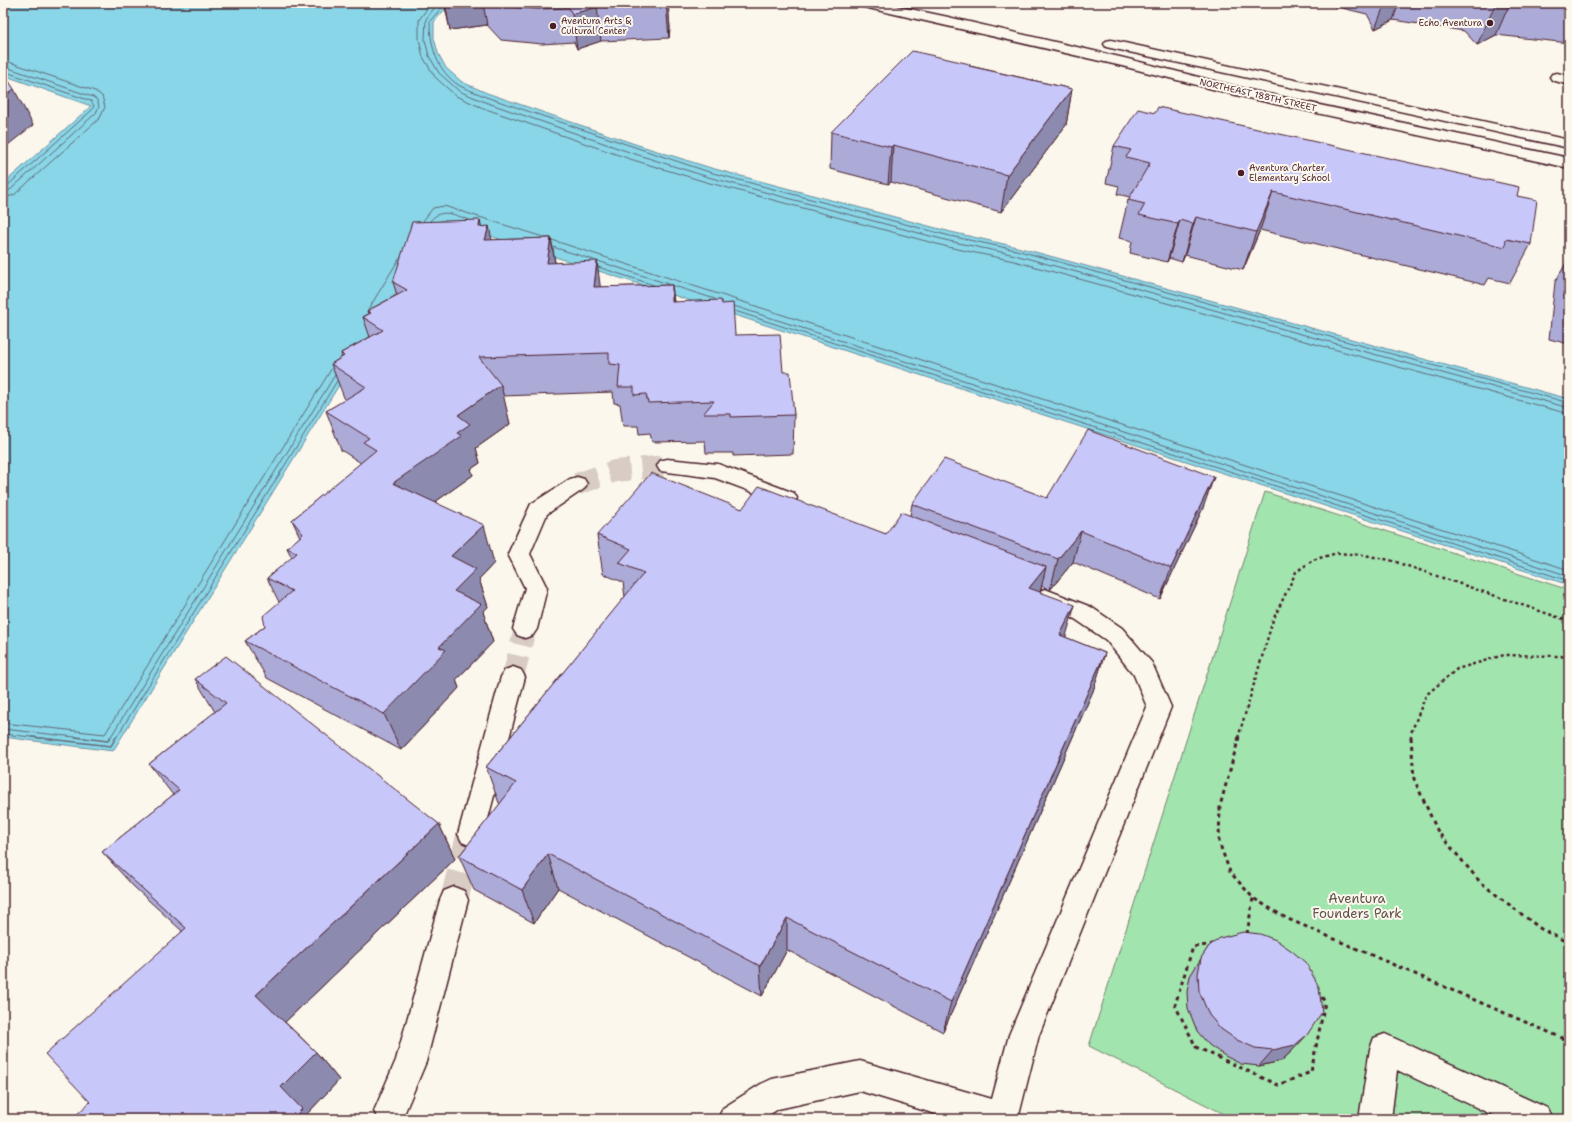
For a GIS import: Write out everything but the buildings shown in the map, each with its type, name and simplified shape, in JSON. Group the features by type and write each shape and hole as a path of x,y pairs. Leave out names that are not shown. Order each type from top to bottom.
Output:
{"street":[{"name":"NORTHEAST 188TH STREET","path":"864,3 948,21 1222,87 1569,163"},
{"name":"NORTHEAST 188TH STREET","path":"948,21 1084,40"},
{"name":"NORTHEAST 188TH STREET","path":"1099,42 1569,144"},
{"path":"1136,50 1140,58 1151,69"},
{"path":"1222,87 1230,82 1267,78"},
{"path":"667,466 718,471 808,506"},
{"path":"526,629 536,588 519,554 538,509 577,484"},
{"path":"734,1119 772,1095 860,1076 1003,1118 1024,1035 1159,707 1144,670 1114,634 1083,613 1023,590"},
{"path":"471,834 513,677"},
{"path":"390,1111 411,1062 454,900"},
{"path":"1375,1119 1385,1049 1536,1119"}],"path":[{"path":"1569,621 1390,560 1364,555 1337,554 1313,560 1296,572 1273,620 1220,806 1219,842 1230,872 1253,898 1286,918 1569,1041"},
{"path":"1569,659 1561,656 1504,655 1457,669 1426,695 1411,733 1414,779 1438,832 1481,883 1541,929 1569,942"},
{"path":"1246,939 1253,898"},
{"path":"1216,944 1193,947 1176,1005 1196,1047 1278,1085 1311,1072 1325,1002 1318,990"}],"green space":[{"name":"Aventura Founders Park","path":"1265,492 1569,590 1569,1119 1234,1119 1089,1046"}],"water":[{"path":"3,3 455,3 446,8 434,22 434,38 438,53 446,68 462,82 487,93 635,144 711,168 951,232 1017,247 1569,399 1569,585 441,220 113,751 3,737 3,184 91,106 3,75"}],"tunnel":[{"path":"577,484 615,471 667,466"},
{"path":"513,677 525,629"},
{"path":"454,900 470,837"}],"place":[{"name":"Echo Aventura","path":"1490,23"},
{"name":"Aventura Arts & Cultural Center","path":"553,26"},
{"name":"Aventura Charter Elementary School","path":"1241,173"}]}
